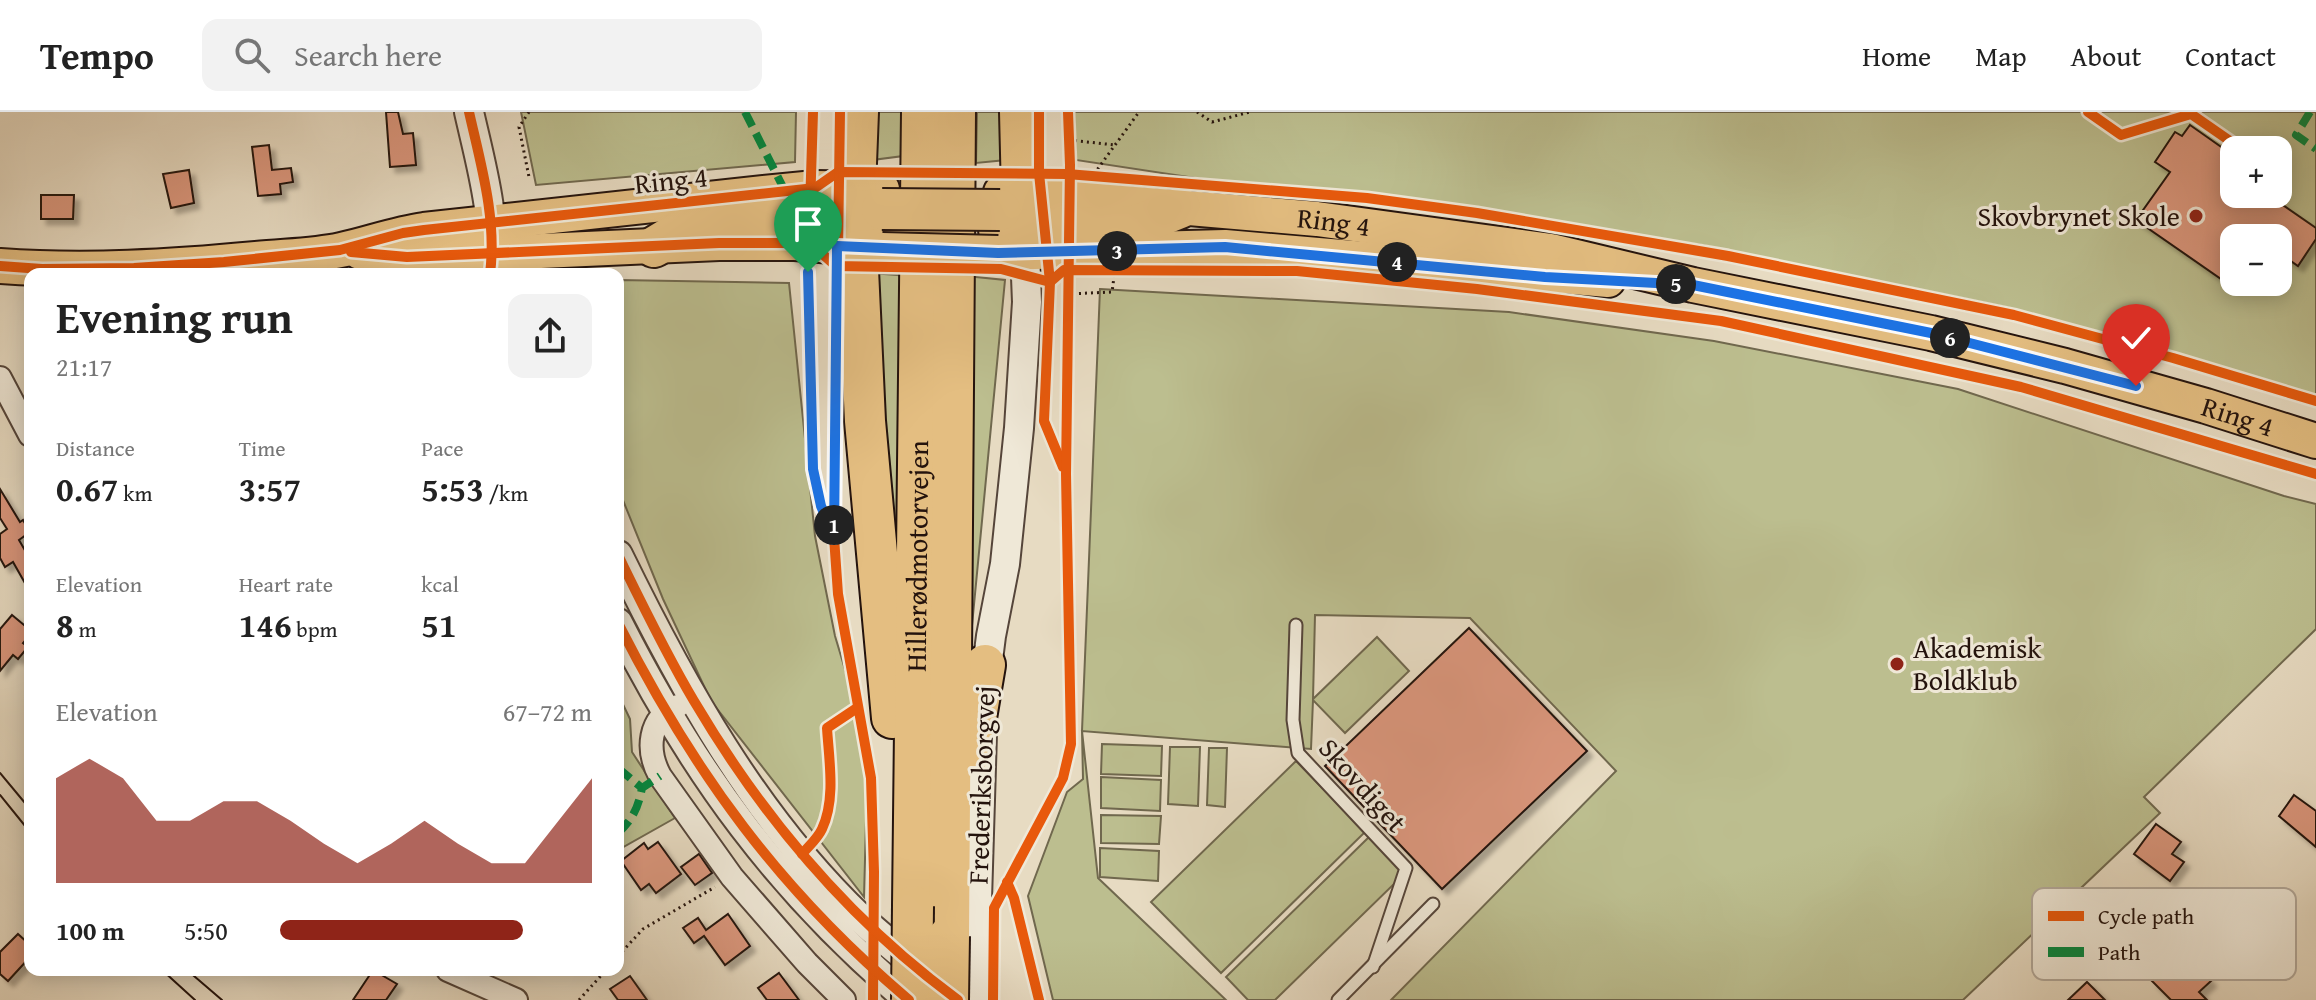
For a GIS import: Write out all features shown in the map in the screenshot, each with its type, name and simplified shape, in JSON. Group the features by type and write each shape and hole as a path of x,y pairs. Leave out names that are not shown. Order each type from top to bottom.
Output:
{"highway":[{"path":"858,112 871,218 865,421 894,739 913,906"},
{"name":"Hillerødmotorvejen","path":"910,1000 922,112"},
{"name":"Hillerødmotorvejen","path":"948,1000 962,946 950,867 955,112"},
{"path":"1010,223 1020,112"},
{"path":"654,247 692,224 871,218 896,229 1010,223 1125,227 1180,208"},
{"path":"950,867 985,665"}],"main road":[{"name":"Ring 4","path":"496,256 785,191 871,218"},
{"name":"Ring 4","path":"1180,208 1317,219 1551,251 1693,285 1931,333 2065,366 2316,441"},
{"name":"Ring 4","path":"1010,223 1545,277 1693,285"},
{"path":"134,268 340,250 407,257 496,256 654,247"},
{"path":"0,266 28,268"}],"street":[{"path":"469,112 496,256"},
{"name":"Frederiksborgvej","path":"974,1000 962,946 978,807 985,665 1005,564 1019,428 1027,302 1010,223"},
{"path":"0,378 24,424"},
{"path":"624,567 693,700 762,804 860,918 958,1000"},
{"path":"624,634 665,711 733,816 769,862 832,931 910,1000"},
{"path":"693,700 665,711 652,736 651,760 732,877 807,963 844,1000"},
{"path":"462,976 516,1000"}],"lane":[{"name":"Skovdiget","path":"1296,625 1293,720 1298,753 1406,868 1373,967"},
{"name":"Skovdiget","path":"1338,1000 1433,904"}],"path":[{"path":"529,112 519,127 529,177"},
{"path":"1094,175 1139,112"},
{"path":"1197,112 1212,122 1250,112"},
{"path":"1068,126 1069,153"},
{"path":"1069,140 1115,145"},
{"path":"1080,174 1107,176"},
{"path":"1102,270 1130,271"},
{"path":"1067,294 1112,292 1115,270"},
{"path":"1067,309 1068,280"},
{"path":"624,950 643,929 732,877"},
{"path":"579,1000 601,976"}],"green space":[{"path":"521,112 796,112 795,162 536,185"},
{"path":"877,112 905,112 903,156 872,160"},
{"path":"977,112 1006,112 1006,160 976,163"},
{"path":"1074,112 2316,112 2316,401 2009,308 1701,245 1261,188 1076,160"},
{"path":"871,273 910,276 900,706"},
{"path":"966,276 1005,280 969,657"},
{"path":"624,280 789,283 815,536 835,636 868,746 864,897 711,701 663,599 624,503"},
{"name":"Akademisk Boldklub","path":"1100,289 1509,312 1714,341 1958,389 2316,504 2316,629 2144,797 2160,813 2081,888 2032,888 2032,935 1963,1000 1391,1000 1616,771 1470,618 1315,615 1313,699 1377,637 1409,671 1345,733 1313,700 1311,749 1082,731"},
{"path":"624,706 630,719 632,752 675,818 624,847"},
{"path":"1082,731 1098,878 1226,1000 1053,1000 1028,896 1067,792 1083,779"},
{"path":"1102,744 1162,746 1161,776 1101,774"},
{"path":"1170,747 1200,747 1198,806 1168,804"},
{"path":"1209,748 1227,748 1225,807 1207,805"},
{"path":"1296,761 1365,832 1221,973 1151,902"},
{"path":"1101,777 1161,780 1160,811 1101,808"},
{"path":"1101,815 1161,816 1159,844 1101,843"},
{"path":"1369,837 1400,869 1395,883 1275,1000 1248,1000 1226,977"},
{"path":"1100,848 1159,851 1158,881 1100,877"}],"building":[{"path":"386,112 398,112 403,134 413,133 416,165 390,167"},
{"path":"2190,125 2220,146 2220,208 2287,208 2316,228 2316,239 2298,266 2292,262 2292,224 2220,224 2220,278 2136,220 2170,172 2155,162 2175,132 2182,136"},
{"path":"269,145 272,170 291,168 293,182 280,184 281,194 258,196 252,147"},
{"path":"189,170 194,203 171,208 163,174"},
{"path":"41,195 74,195 73,219 41,219"},
{"path":"0,489 20,522 24,522 24,536 19,540 24,549 24,581 13,562 5,567 0,558 0,534 7,529 0,518"},
{"path":"12,615 24,625 24,652 18,659 13,655 0,671 0,629"},
{"path":"1469,628 1587,751 1442,889 1325,766"},
{"path":"2294,795 2316,811 2316,847 2279,816"},
{"path":"2156,824 2181,842 2172,854 2184,862 2170,881 2134,854"},
{"path":"658,842 681,874 656,893 649,884 641,890 624,865 624,859 644,843 648,849"},
{"path":"699,854 712,873 695,885 681,867"},
{"path":"728,914 750,946 725,965 704,936 694,943 683,928 698,918 706,930"},
{"path":"18,934 24,940 24,964 8,981 0,974 0,952"},
{"path":"779,973 799,1000 767,1000 758,988"},
{"path":"369,976 383,976 397,984 386,1000 353,1000"},
{"path":"630,976 647,1000 618,1000 610,989"},
{"path":"2152,981 2211,981 2199,992 2207,1000 2171,1000"},
{"path":"2087,982 2105,1000 2068,1000"}],"tram line":[{"path":"0,773 24,802"},
{"path":"0,795 24,825"},
{"path":"169,976 195,1000"},
{"path":"194,976 222,1000"}],"marked path":[{"path":"745,112 785,191"},
{"path":"2310,112 2296,135 2316,149"},
{"path":"624,773 642,788"},
{"path":"624,827 634,813 642,788 660,776"}],"cycle path":[{"path":"469,112 490,213 491,268"},
{"path":"813,112 808,272 813,469 821,506 834,537 838,594 871,778 873,1000"},
{"path":"834,524 840,112"},
{"path":"1039,112 1039,173 1050,282 1044,421 1063,467"},
{"path":"993,1000 994,908 1063,778 1071,744 1066,474 1068,112"},
{"path":"2088,112 2121,135 2191,114 2223,136"},
{"path":"134,268 340,250 424,230 815,188 838,172 1067,174 1367,198 1477,213 1728,256 2014,315 2316,401"},
{"path":"351,252 407,257 719,243 795,243 811,244 836,266 1001,269 1050,282"},
{"path":"0,266 28,268"},
{"path":"1050,282 1064,270 1297,271 1477,289 1721,321 2021,387 2316,474"},
{"path":"624,567 694,701 720,744 779,825 845,901 918,969 958,1000"},
{"path":"624,634 677,730 744,827 820,916 909,1000"},
{"path":"802,854 820,832 829,805 827,728 857,708"},
{"path":"1007,882 1014,898 1039,1000"}],"place":[{"name":"Skovbrynet Skole","path":"2196,216"},
{"name":"Akademisk Boldklub","path":"1897,664"}],"route":[{"path":"808,272 813,469 821,506 834,537 837,246 998,253 1225,247 1545,277 1693,285 1931,333 2136,386"}]}
